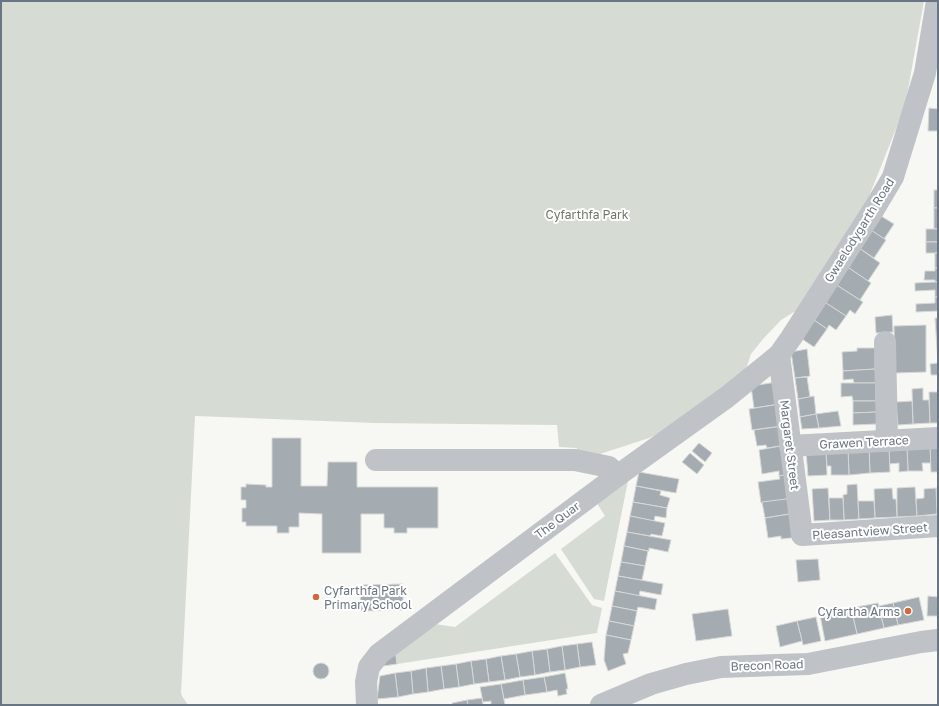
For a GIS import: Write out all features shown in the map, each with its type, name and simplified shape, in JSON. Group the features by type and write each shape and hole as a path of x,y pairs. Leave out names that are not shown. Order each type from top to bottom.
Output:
{"street":[{"name":"Gwaelodygarth Road","path":"779,354 791,338 870,216 893,177 925,73 937,1"},
{"path":"885,342 887,441"},
{"name":"Margaret Street","path":"779,354 802,535"},
{"name":"The Quar","path":"367,705 366,682 369,667 379,654 617,476 727,397 779,354"},
{"name":"Grawen Terrace","path":"790,446 938,438"},
{"path":"376,460 576,460 609,467 617,476"},
{"name":"Pleasantview Street","path":"802,535 938,526"},
{"name":"Brecon Road","path":"600,705 651,684 686,674 721,667 808,664 920,642 938,640"}],"green space":[{"name":"Cyfarthfa Park","path":"1,1 924,1 905,106 866,204 799,309 781,320 763,339 751,354 745,372 667,430 649,438 597,455 576,454 577,448 559,447 557,425 375,423 195,416 181,693 188,705 1,705"},
{"path":"629,476 604,601 594,599 561,549 605,516 595,500"},
{"path":"555,553 592,605 602,608 597,633 397,664 395,650 428,623 455,627"}],"building":[{"path":"929,108 938,109 938,131 928,131"},
{"path":"934,190 938,190 938,208 934,208"},
{"path":"934,208 938,208 938,229 934,229"},
{"path":"881,216 894,224 884,239 871,230"},
{"path":"926,229 938,229 938,242 926,242"},
{"path":"871,230 886,240 874,258 859,248"},
{"path":"926,242 938,242 938,253 926,253"},
{"path":"859,248 880,263 868,281 846,266"},
{"path":"935,253 938,253 938,268 935,268"},
{"path":"846,266 871,283 860,300 835,284"},
{"path":"935,268 938,268 938,282 935,282 935,280 924,280 925,271 935,271"},
{"path":"938,282 938,297 935,297 935,290 915,291 915,283"},
{"path":"835,284 863,302 855,314 850,310 846,316 823,301"},
{"path":"935,297 938,297 938,311 916,312 916,304 935,303"},
{"path":"823,301 846,316 836,330 829,325 827,329 811,318"},
{"path":"892,315 893,332 876,333 875,317"},
{"path":"811,318 827,329 814,347 799,337"},
{"path":"935,318 938,318 938,363"},
{"path":"926,325 926,372 895,373 894,326"},
{"path":"857,348 875,348 875,369 843,371 842,352 857,351"},
{"path":"807,349 810,376 795,378 791,352"},
{"path":"938,363 938,375 931,375 930,364"},
{"path":"875,369 876,383 854,383 853,379 843,380 843,371"},
{"path":"807,377 810,397 798,399 795,378"},
{"path":"777,382 780,404 754,408 751,386"},
{"path":"841,383 876,383 876,401 853,401 852,396 841,397"},
{"path":"923,388 923,400 929,400 930,423 913,424 912,389"},
{"path":"929,392 938,392 938,423 930,423"},
{"path":"814,396 816,414 800,417 798,399"},
{"path":"853,401 876,401 877,412 853,413"},
{"path":"912,401 913,424 898,425 896,402"},
{"path":"780,404 783,426 752,430 749,409"},
{"path":"838,411 841,426 819,428 816,414"},
{"path":"877,412 877,424 853,425 853,413"},
{"path":"816,414 819,428 802,429 800,417"},
{"path":"783,426 786,445 767,448 766,445 757,446 754,430"},
{"path":"272,438 301,438 301,486 327,486 328,462 357,462 357,487 438,487 438,528 407,528 407,533 394,533 394,528 384,528 384,514 361,514 361,553 322,553 322,514 299,513 299,527 289,527 289,533 277,533 277,526 246,526 246,522 242,522 242,508 246,508 246,500 241,500 241,487 246,487 246,484 266,485 266,487 272,487"},
{"path":"699,443 712,453 705,462 692,451"},
{"path":"786,445 790,474 779,476 779,471 762,474 759,450"},
{"path":"930,445 931,463 922,463 923,471 908,471 907,446"},
{"path":"930,445 938,445 938,472 931,472"},
{"path":"907,446 908,471 899,472 899,463 889,464 889,447"},
{"path":"889,447 890,472 870,473 869,448"},
{"path":"869,448 870,473 849,475 848,449"},
{"path":"848,449 849,475 831,475 831,466 827,466 826,451"},
{"path":"806,451 826,451 827,475 808,476"},
{"path":"690,453 704,465 697,474 682,462"},
{"path":"639,472 679,479 676,493 636,486"},
{"path":"790,474 794,498 761,503 758,482 780,479 779,476"},
{"path":"857,484 859,519 844,520 843,495 847,494 847,485"},
{"path":"636,486 661,491 660,495 670,498 667,508 633,502"},
{"path":"915,487 917,516 897,517 897,488"},
{"path":"828,488 830,520 814,521 812,489"},
{"path":"892,488 893,499 896,499 897,517 875,518 874,489"},
{"path":"936,488 938,488 938,514 937,514"},
{"path":"936,488 937,514 917,516 916,499 924,498 924,489"},
{"path":"794,498 796,513 765,518 762,502"},
{"path":"829,498 843,498 844,520 830,520"},
{"path":"858,501 874,501 875,518 859,519"},
{"path":"633,502 667,508 666,518 655,516 654,521 630,516"},
{"path":"796,513 799,537 781,539 781,536 768,538 765,518"},
{"path":"630,516 665,523 662,536 651,534 650,536 627,532"},
{"path":"627,532 671,540 668,552 649,548 648,551 624,546"},
{"path":"624,546 648,551 645,566 621,562"},
{"path":"818,559 820,580 798,582 796,560"},
{"path":"621,562 645,566 642,580 618,576"},
{"path":"618,576 663,584 661,595 640,591 639,596 615,591"},
{"path":"403,584 403,610 361,611 360,585"},
{"path":"615,591 657,599 655,610 638,607 637,611 612,606"},
{"path":"928,596 938,597 938,616 927,616"},
{"name":"Cyfartha Arms","path":"919,597 924,620 898,625 893,603"},
{"path":"878,603 884,628 857,634 851,608"},
{"path":"893,603 898,625 884,628 879,606"},
{"path":"612,606 637,611 634,626 609,621"},
{"path":"851,608 857,634 825,641 820,615"},
{"path":"728,609 732,636 696,641 692,614"},
{"path":"816,617 821,641 803,645 797,621"},
{"path":"609,621 634,626 631,640 606,635"},
{"path":"797,621 802,641 780,647 776,626"},
{"path":"606,635 631,640 628,653 623,654 626,664 608,671 604,660"},
{"path":"592,642 596,665 580,667 577,644"},
{"path":"577,644 580,667 565,670 562,646"},
{"path":"562,646 565,670 550,672 547,649"},
{"path":"547,649 550,672 535,675 532,651"},
{"path":"395,650 397,664 383,666"},
{"path":"532,651 535,675 520,677 516,654"},
{"path":"516,654 520,677 505,680 501,656"},
{"path":"501,656 505,680 489,682 486,659"},
{"path":"486,659 489,682 474,684 471,661"},
{"path":"471,661 474,684 459,687 456,664"},
{"path":"321,663 327,665 329,671 327,677 321,679 315,677 313,671 315,665"},
{"path":"456,664 459,687 444,689 441,666"},
{"path":"441,666 444,689 428,692 426,668"},
{"path":"426,668 428,692 413,694 411,671"},
{"path":"411,671 413,694 398,697 395,673"},
{"path":"395,673 398,697 377,699 380,676"},
{"path":"565,673 568,689 566,689 567,694 558,696 557,690 547,692 544,677"},
{"path":"544,677 547,692 525,695 523,680"},
{"path":"523,680 525,695 504,699 501,684"},
{"path":"501,684 505,705 491,705 491,701 483,702 480,687"},
{"path":"482,698 483,705 468,705 467,700"},
{"path":"467,700 468,705 453,705 452,703"}],"place":[{"name":"Cyfarthfa Park Primary School","path":"316,597"},
{"name":"Cyfartha Arms","path":"908,611"}]}
